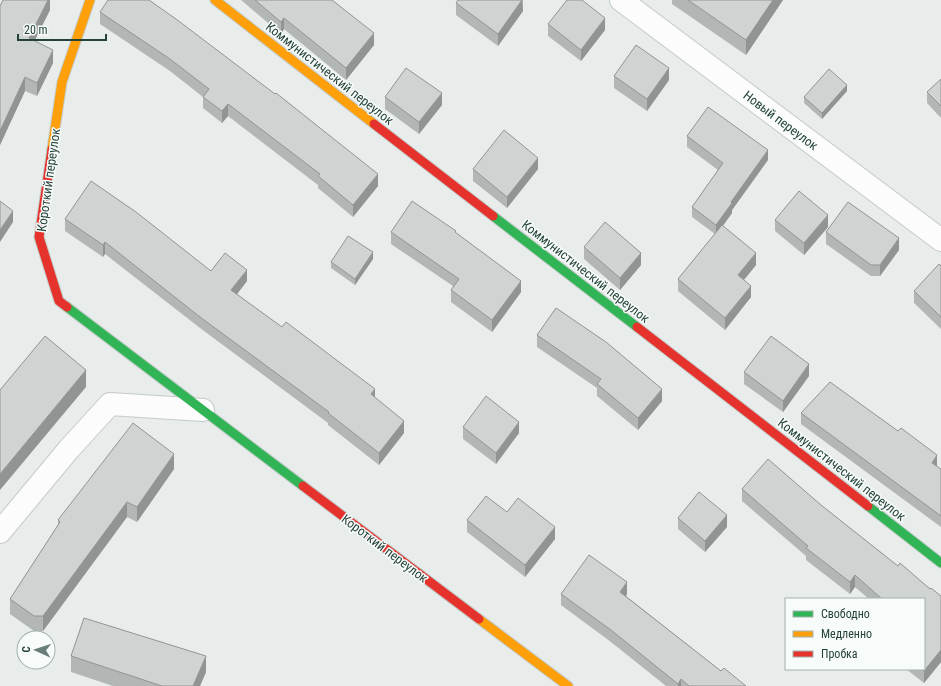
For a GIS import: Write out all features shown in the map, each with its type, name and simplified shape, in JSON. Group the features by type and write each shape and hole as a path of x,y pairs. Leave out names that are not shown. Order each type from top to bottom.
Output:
{"street":[{"name":"Короткий переулок","path":"90,0 62,82 39,238 59,301 568,686"},
{"name":"Коммунистический переулок","path":"215,0 941,562"},
{"name":"Новый переулок","path":"621,0 941,240"},
{"path":"0,532 110,404 203,410"}],"building":[{"path":"3,0 48,0 29,38 53,50 37,83 25,77 0,131 0,6"},
{"path":"108,0 149,0 275,94 276,93 378,174 353,205 318,176 320,174 228,104 222,111 203,97 209,89 170,59 100,12"},
{"path":"255,0 332,0 374,33 346,68 284,18 281,22"},
{"path":"458,0 522,0 498,34 456,3"},
{"path":"567,0 582,0 605,18 581,50 548,24"},
{"path":"688,0 773,0 746,40"},
{"path":"636,45 669,68 647,99 614,76"},
{"path":"406,68 442,93 419,122 385,97"},
{"path":"829,69 847,85 822,113 804,97"},
{"path":"941,79 941,106 927,92"},
{"path":"708,107 768,150 716,225 692,207 723,163 687,136"},
{"path":"504,130 538,158 507,197 473,169"},
{"path":"91,181 136,212 211,271 225,253 247,270 231,290 282,327 286,322 375,389 371,394 404,421 379,453 328,413 329,412 200,317 105,242 103,245 65,219"},
{"path":"799,191 828,215 804,243 775,220"},
{"path":"0,201 13,211 0,230"},
{"path":"412,201 456,231 455,232 521,281 492,320 451,290 459,279 391,232"},
{"path":"848,202 899,238 880,265 871,265 826,232"},
{"path":"605,222 641,253 620,278 584,247"},
{"path":"722,225 756,253 738,275 751,286 725,318 678,279"},
{"path":"348,236 373,252 355,279 331,262"},
{"path":"939,264 941,266 941,317 914,291"},
{"path":"556,308 606,342 662,389 638,418 597,384 601,379 537,335"},
{"path":"45,336 86,370 0,474 0,390"},
{"path":"771,336 809,364 783,401 744,372"},
{"path":"830,382 898,431 901,428 937,455 932,463 941,469 941,516 801,413"},
{"path":"486,396 519,422 496,453 463,427"},
{"path":"133,423 174,454 137,507 127,502 43,616 34,616 10,599 60,522 58,520"},
{"path":"768,459 821,505 898,566 900,563 930,589 931,588 941,596 941,650 925,670 925,598 881,598 855,575 850,582 806,548 808,546 742,489"},
{"path":"699,492 727,515 705,541 678,518"},
{"path":"486,496 507,512 518,498 555,527 525,565 467,520"},
{"path":"589,555 627,582 620,592 721,671 724,668 746,686 689,686 681,679 678,684 611,630 561,594"},
{"path":"84,618 206,656 193,686 162,686 71,656"}],"traffic: fast":[{"path":"493,216 637,327"},
{"path":"67,307 303,486"},
{"path":"868,506 941,563"}],"traffic: slow":[{"path":"52,149 62,82 90,0"},
{"path":"215,0 374,124"},
{"path":"479,619 568,686"}],"traffic: jam":[{"path":"374,124 493,216"},
{"path":"52,149 39,237 59,301 67,307"},
{"path":"637,327 868,506"},
{"path":"303,486 479,619"}]}
